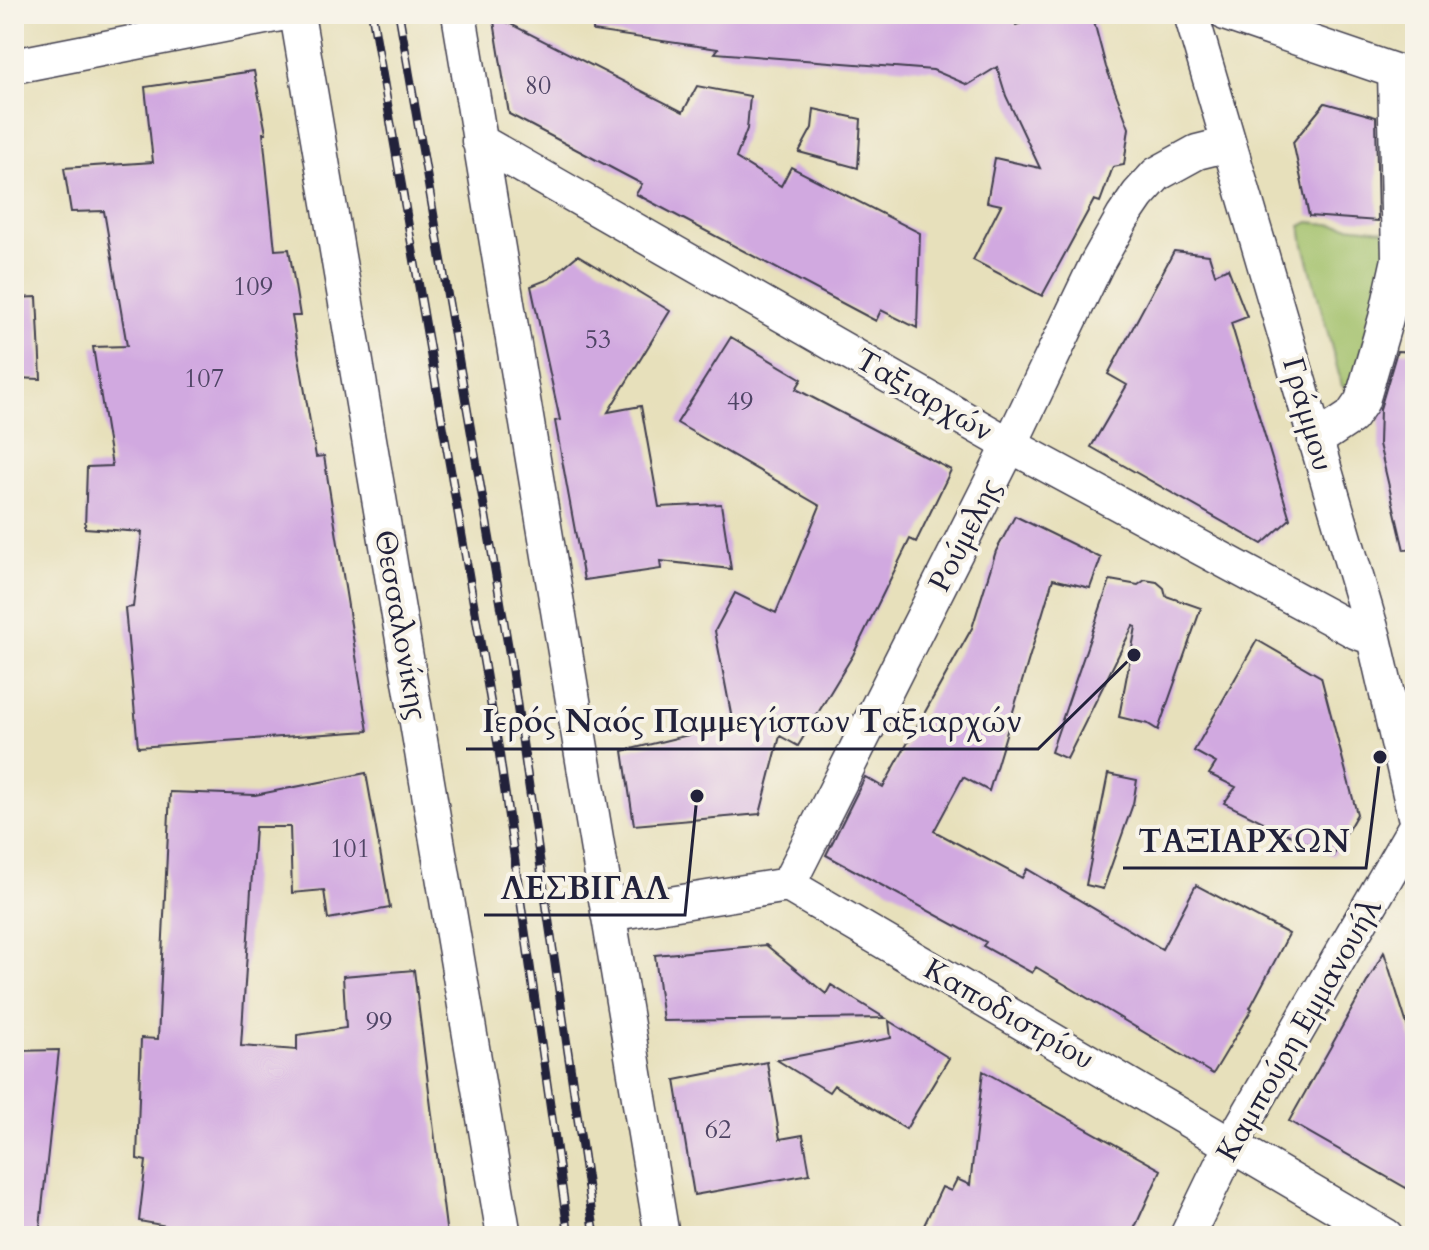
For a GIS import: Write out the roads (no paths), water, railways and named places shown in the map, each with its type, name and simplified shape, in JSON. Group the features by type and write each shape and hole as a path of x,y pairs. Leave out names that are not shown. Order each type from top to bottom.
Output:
{"street":[{"path":"14,66 280,14"},
{"name":"Θεσσαλονίκης","path":"297,14 504,1236"},
{"path":"459,14 662,1236"},
{"name":"Γράμμου","path":"1191,14 1374,638 1406,731 1415,816"},
{"path":"1227,14 1405,74 1399,259 1386,318 1362,401 1351,417 1315,441"},
{"name":"Ταξιαρχών","path":"479,141 1010,445 1357,632 1374,638"},
{"name":"Ρούμελης","path":"788,885 1010,445 1097,263 1138,195 1157,174 1197,152 1229,144"},
{"name":"Καμπούρη Εμμανουήλ","path":"1187,1236 1231,1145 1415,827"},
{"path":"608,914 788,885"},
{"name":"Καποδιστρίου","path":"788,885 1386,1236"}],"railway":[{"path":"372,14 499,751 569,1236"},
{"path":"399,14 510,657 595,1236"}],"place":[{"name":"Ιερός Ναός Παμμεγίστων Ταξιαρχών","path":"1134,655"},
{"name":"ΤΑΞΙΑΡΧΩΝ","path":"1380,757"},
{"name":"ΛΕΣΒΙΓΑΛ","path":"697,796"}]}
